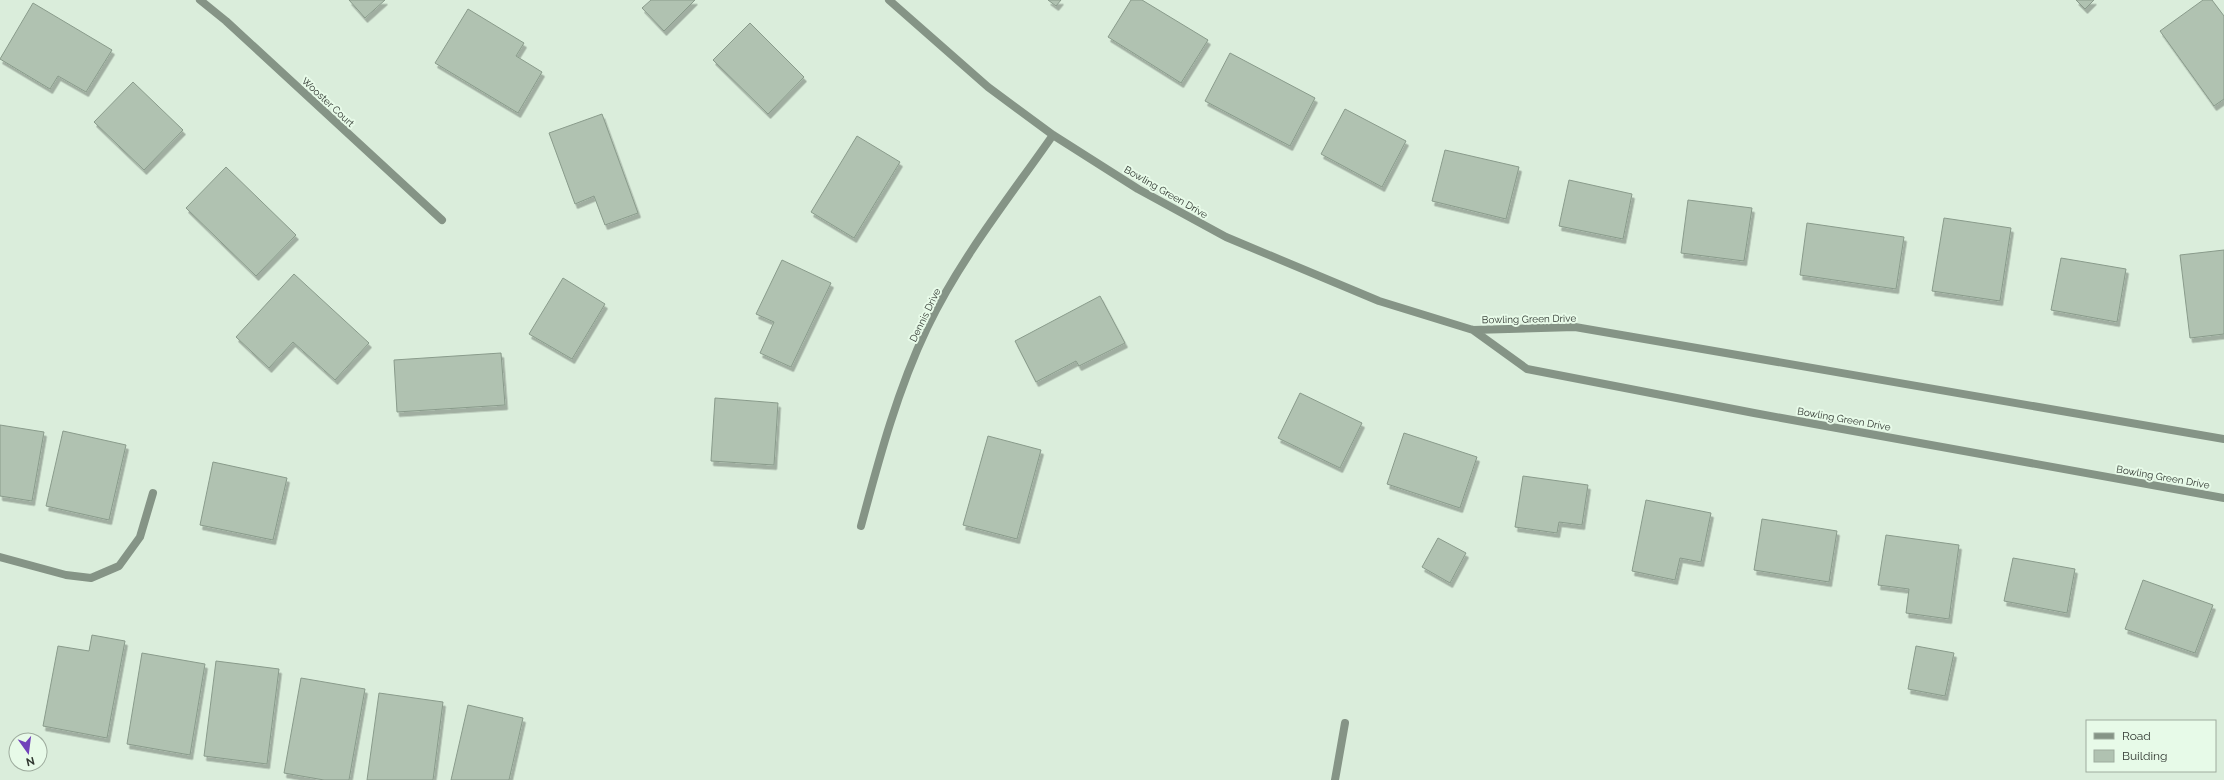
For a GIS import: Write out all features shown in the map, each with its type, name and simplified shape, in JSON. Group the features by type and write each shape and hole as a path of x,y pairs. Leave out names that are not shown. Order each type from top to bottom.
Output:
{"street":[{"name":"Wooster Court","path":"200,0 226,21 442,220"},
{"name":"Bowling Green Drive","path":"889,0 988,87 1053,135 1138,189 1226,237 1378,301 1473,330 1575,327 2224,439"},
{"name":"Dennis Drive","path":"861,526 886,431 927,328 963,264 1053,135"},
{"name":"Bowling Green Drive","path":"1473,330 1527,369 1754,413 2224,498"},
{"path":"0,557 66,575 91,578 119,566 140,537 153,493"},
{"path":"1335,780 1345,723"}],"building":[{"path":"349,0 385,0 365,18"},
{"path":"651,0 695,0 664,31 642,8"},
{"path":"1048,0 1061,0 1056,6"},
{"path":"1131,0 1142,0 1208,40 1181,83 1108,37"},
{"path":"2076,0 2094,0 2085,9"},
{"path":"2203,0 2212,0 2224,16 2224,99 2214,106 2160,31"},
{"path":"33,3 112,50 86,92 58,76 50,89 0,59"},
{"path":"468,9 524,43 516,56 542,72 518,113 435,63"},
{"path":"750,23 804,77 768,114 713,60"},
{"path":"1230,53 1315,98 1290,146 1205,101"},
{"path":"133,82 183,130 144,170 94,122"},
{"path":"1345,109 1406,141 1382,187 1321,154"},
{"path":"602,114 638,213 605,225 594,196 575,204 549,133"},
{"path":"857,136 900,162 854,238 811,212"},
{"path":"1445,150 1519,167 1506,219 1432,201"},
{"path":"226,167 296,235 256,276 186,208"},
{"path":"1569,180 1632,194 1623,239 1559,226"},
{"path":"1688,200 1752,208 1744,261 1681,253"},
{"path":"1944,218 2011,228 2000,301 1932,291"},
{"path":"1807,223 1904,237 1896,289 1800,275"},
{"path":"2224,250 2224,334 2190,338 2180,255"},
{"path":"2061,258 2126,269 2117,322 2051,310"},
{"path":"782,260 831,283 791,367 760,353 774,322 756,314"},
{"path":"294,274 369,343 335,380 293,342 269,368 236,337"},
{"path":"563,278 605,304 572,359 529,334"},
{"path":"1100,296 1125,343 1079,366 1076,361 1036,382 1015,341"},
{"path":"501,353 505,405 397,412 394,360"},
{"path":"1300,393 1362,423 1340,468 1278,438"},
{"path":"715,398 778,403 774,465 711,461"},
{"path":"0,425 44,432 32,501 0,496"},
{"path":"63,431 126,445 109,520 46,506"},
{"path":"1404,433 1477,457 1460,508 1387,484"},
{"path":"988,436 1041,450 1017,539 963,525"},
{"path":"213,462 287,478 273,540 200,525"},
{"path":"1523,476 1588,485 1582,525 1559,522 1557,533 1515,527"},
{"path":"1646,500 1711,513 1701,562 1680,558 1675,580 1632,571"},
{"path":"1762,519 1837,531 1829,582 1754,570"},
{"path":"1886,535 1959,545 1949,619 1906,613 1909,589 1878,585"},
{"path":"1438,538 1466,553 1450,583 1422,567"},
{"path":"2013,558 2075,569 2067,613 2004,601"},
{"path":"2143,580 2213,605 2195,653 2125,629"},
{"path":"92,635 125,641 107,738 43,726 58,646 89,651"},
{"path":"1916,646 1954,653 1945,696 1908,689"},
{"path":"142,653 205,664 190,755 127,744"},
{"path":"216,661 279,669 267,764 204,756"},
{"path":"301,678 365,689 349,780 324,780 284,773"},
{"path":"379,693 443,702 433,780 367,780"},
{"path":"468,705 523,718 509,780 451,780"}]}
